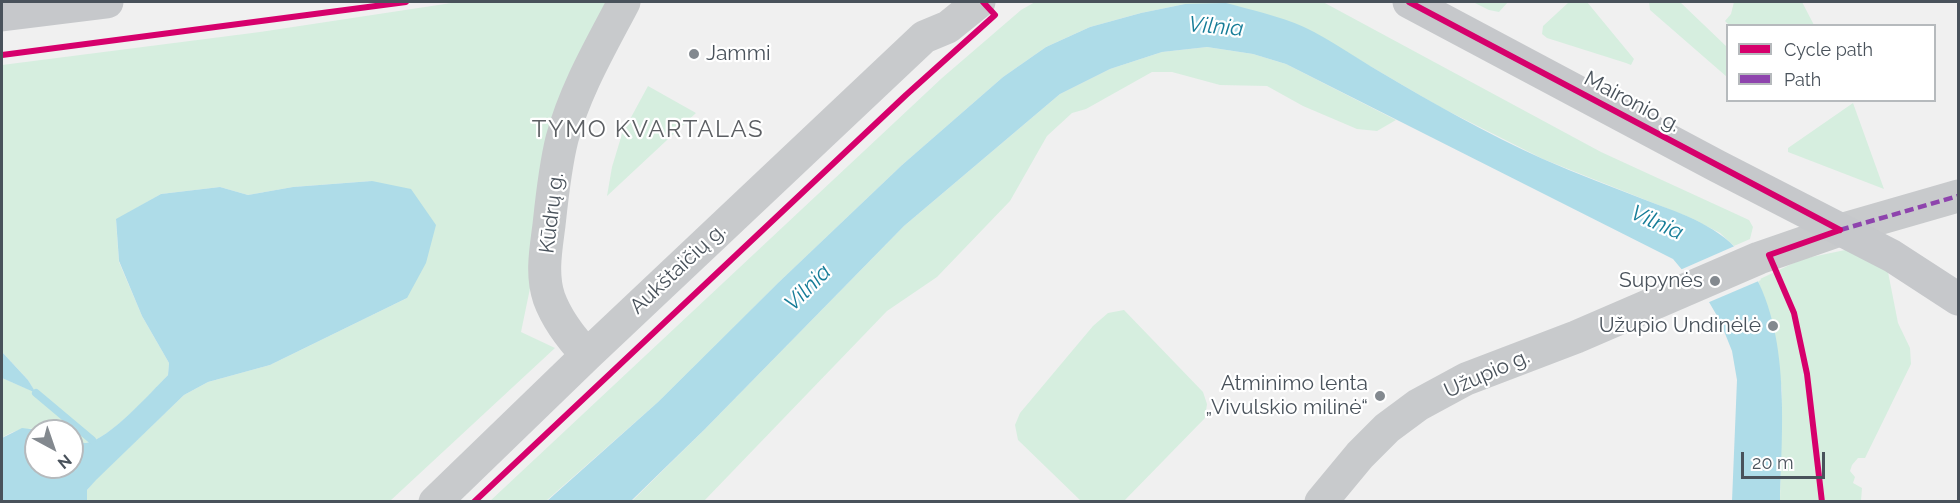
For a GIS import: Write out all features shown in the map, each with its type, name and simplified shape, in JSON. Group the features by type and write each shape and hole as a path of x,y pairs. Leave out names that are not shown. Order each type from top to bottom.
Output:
{"main road":[{"path":"2,15 106,2"},
{"name":"Maironio g.","path":"1409,2 1892,256 1959,299"}],"street":[{"name":"Kūdrų g.","path":"587,355 569,335 549,298 545,277 546,249 562,140 576,98 624,2"},
{"name":"Aukštaičių g.","path":"924,37 933,14 945,2"},
{"name":"Aukštaičių g.","path":"435,501 924,37 948,27 979,2"},
{"path":"1840,230 1959,196"},
{"name":"Užupio g.","path":"1321,501 1360,455 1387,428 1418,405 1466,379 1576,337 1759,258 1840,230"}],"green space":[{"path":"458,2 614,2 535,264 521,332 555,348 390,501 87,501 87,490 95,480 184,395 208,382 270,365 407,298 372,181 293,187 248,195 220,187 161,194 116,220 119,262 142,316 169,363 168,375 130,414 96,440 84,443 84,419 24,419 24,430 10,433 2,438 2,378 35,392 28,380 2,352 2,65 260,32"},
{"path":"1035,2 1323,2 1601,152 1749,220 1753,227 1750,239 1734,246 1720,233 1691,218 1543,159 1440,107 1305,28 1185,4 1141,13 1090,27 1046,47 1003,77 902,165 658,402 546,501 489,502 942,78 1021,10"},
{"path":"1473,2 1508,2 1499,12"},
{"path":"1569,2 1587,2 1634,59 1631,65 1547,38 1542,34 1543,26"},
{"path":"1649,2 1680,2 1726,46 1726,76 1650,10"},
{"path":"1734,2 1802,2 1813,24 1728,24 1725,21 1731,14"},
{"path":"1207,47 1253,54 1286,64 1396,120 1377,131 1357,129 1303,106 1267,86 1220,85 1172,72 1152,72 1086,109 1072,113 1047,136 1010,201 937,277 887,311 704,501 631,502 904,226 1060,94 1110,69 1162,52"},
{"path":"648,86 696,113 607,196 612,167 622,134"},
{"path":"1853,103 1884,189 1788,152 1788,148"},
{"path":"1850,249 1888,272 1898,323 1910,348 1911,364 1865,458 1858,458 1852,465 1850,471 1855,477 1853,483 1862,488 1861,501 1780,501 1782,391 1773,326 1758,280 1802,259"},
{"path":"1124,310 1203,392 1207,404 1205,418 1124,501 1081,501 1018,440 1015,425 1020,413 1093,326 1108,313"}],"water":[{"name":"Vilnia","path":"1226,3 1275,16 1304,27 1421,96 1502,139 1556,165 1688,217 1725,238 1744,258 1759,284 1770,313 1777,344 1782,408 1780,501 1732,501 1737,380 1732,351 1720,321 1709,302 1673,259 1286,64 1253,54 1207,47 1162,52 1110,69 1060,94 904,226 631,501 546,502 658,402 902,165 1003,77 1046,47 1090,27 1185,4"},
{"path":"372,181 411,189 436,225 426,263 407,298 270,365 208,382 184,395 96,480 87,490 87,501 2,501 2,438 24,428 24,479 84,479 84,443 96,440 118,424 168,375 169,363 142,316 119,261 116,219 161,194 220,187 248,195 293,187"},
{"path":"2,352 28,380 36,393 2,378"}],"pier":[{"path":"1737,245 1761,280 1707,303 1680,270"}],"waterway":[{"path":"36,393 92,440"}],"marked path":[{"path":"1840,230 1958,196"}],"cycle path":[{"path":"2,55 406,2"},
{"path":"474,502 906,95 995,15 983,2"},
{"path":"1409,2 1840,230"},
{"path":"1822,502 1807,374 1794,313 1769,255 1840,230"}],"place":[{"name":"Jammi","path":"694,54"},
{"name":"Supynės","path":"1715,281"},
{"name":"Užupio Undinėlė","path":"1773,326"},
{"name":"Atminimo lenta „Vivulskio milinė“","path":"1380,396"}],"district":[{"name":"TYMO KVARTALAS","path":"648,130"}]}
